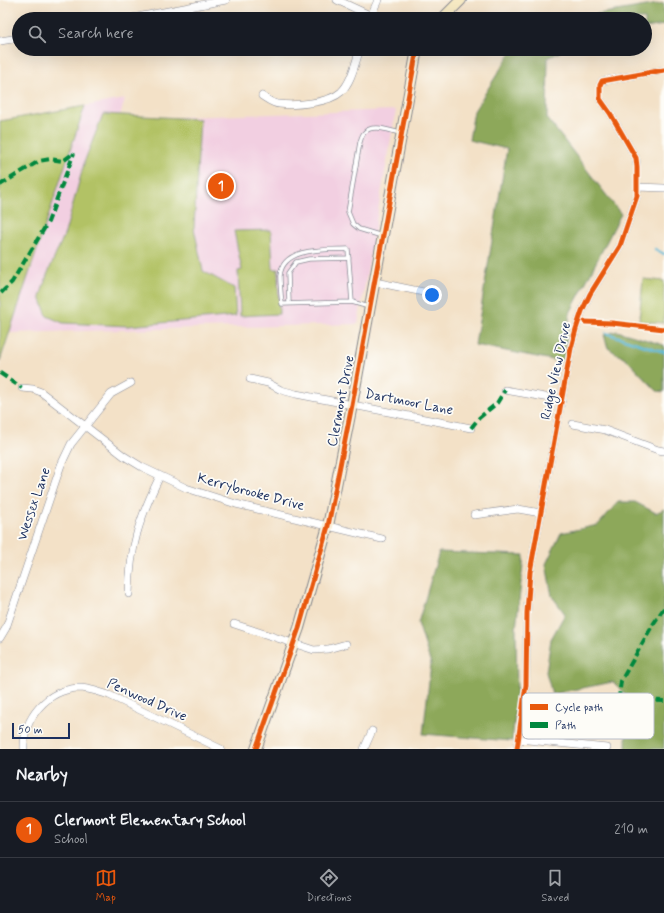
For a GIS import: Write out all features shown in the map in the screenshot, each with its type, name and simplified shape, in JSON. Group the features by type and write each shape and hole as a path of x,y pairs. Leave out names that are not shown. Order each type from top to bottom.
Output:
{"street":[{"path":"163,12 226,0"},
{"path":"337,0 360,12"},
{"path":"372,12 378,0"},
{"path":"449,12 461,0"},
{"path":"0,41 12,39"},
{"path":"262,96 277,104 316,103 331,98 342,91 350,78 358,56"},
{"name":"Clermont Drive","path":"256,749 294,644 328,526 375,282 416,56"},
{"name":"Ridge View Drive","path":"525,693 530,572 571,348 580,316 590,294 620,246 637,196 636,158 610,113 600,99 600,85 602,81 664,70"},
{"path":"637,187 664,188"},
{"path":"375,282 433,294"},
{"name":"Dartmoor Lane","path":"250,378 268,383 290,392 472,428"},
{"name":"Wessex Lane","path":"0,638 6,628 61,465 71,444 111,394 130,383"},
{"name":"Kerrybrooke Drive","path":"22,388 33,389 41,392 124,456 160,476 186,488 217,499 382,539"},
{"path":"505,390 562,400"},
{"path":"573,424 605,430 664,451"},
{"path":"129,594 130,572 136,535 145,507 160,476"},
{"path":"474,515 518,509 541,513"},
{"path":"234,624 314,650 336,648 346,644"},
{"name":"Penwood Drive","path":"24,749 24,740 28,725 39,707 58,693 78,688 90,689 109,695 220,749"},
{"name":"Ridge View Drive","path":"517,749 522,712"},
{"path":"364,749 372,731"},
{"path":"518,739 607,748"}],"lane":[{"path":"383,236 369,233 360,229 353,224 348,212 360,142 364,133 372,128 402,134"},
{"path":"352,302 350,258 348,249 296,254 288,260 280,275 282,304 352,302 370,307"},
{"path":"288,303 288,273 296,262 309,259 350,258"}],"shaded area":[{"path":"125,99 119,119 396,110 358,324 9,333 85,106"}],"green space":[{"path":"664,3 664,25 652,27 652,12 610,12"},
{"path":"509,56 552,56 548,58 547,118 621,214 570,313 563,362 475,345 507,149 469,140 474,111"},
{"path":"85,106 0,361 0,121"},
{"path":"103,114 200,119 194,228 203,271 234,288 236,316 128,326 63,323 47,316 40,297 47,275 65,233 85,160"},
{"path":"271,230 273,269 278,269 279,314 240,316 238,271 242,270 234,231"},
{"path":"643,279 664,281 664,323 639,321"},
{"path":"617,331 664,345 664,392 657,391 628,361 608,348 604,335"},
{"path":"618,502 635,502 656,513 664,509 664,749 626,749 626,739 654,739 654,693 624,693 613,682 552,693 546,672 551,639 565,614 552,596 546,564 561,533 598,525"},
{"path":"439,552 524,555 516,629 517,696 512,741 423,734 431,664 418,623"}],"waterway":[{"path":"655,249 664,254"},
{"path":"606,333 664,352"}],"marked path":[{"path":"0,185 39,161 50,159 63,161 74,153"},
{"path":"1,293 12,282 48,222 74,153"},
{"path":"0,373 22,388"},
{"path":"471,428 479,418 497,403 505,390"},
{"path":"620,693 621,681 652,626 664,608"},
{"path":"654,701 664,701"}],"cycle path":[{"path":"256,749 299,628 328,526 352,405 416,56"},
{"path":"525,693 527,613 530,572 571,348 582,311 590,294 620,246 637,196 636,158 610,113 600,99 600,85 602,81 664,70"},
{"path":"585,322 612,323 664,329"},
{"path":"517,749 522,713"}],"place":[{"name":"Clermont Elementary School","path":"221,186"}]}
